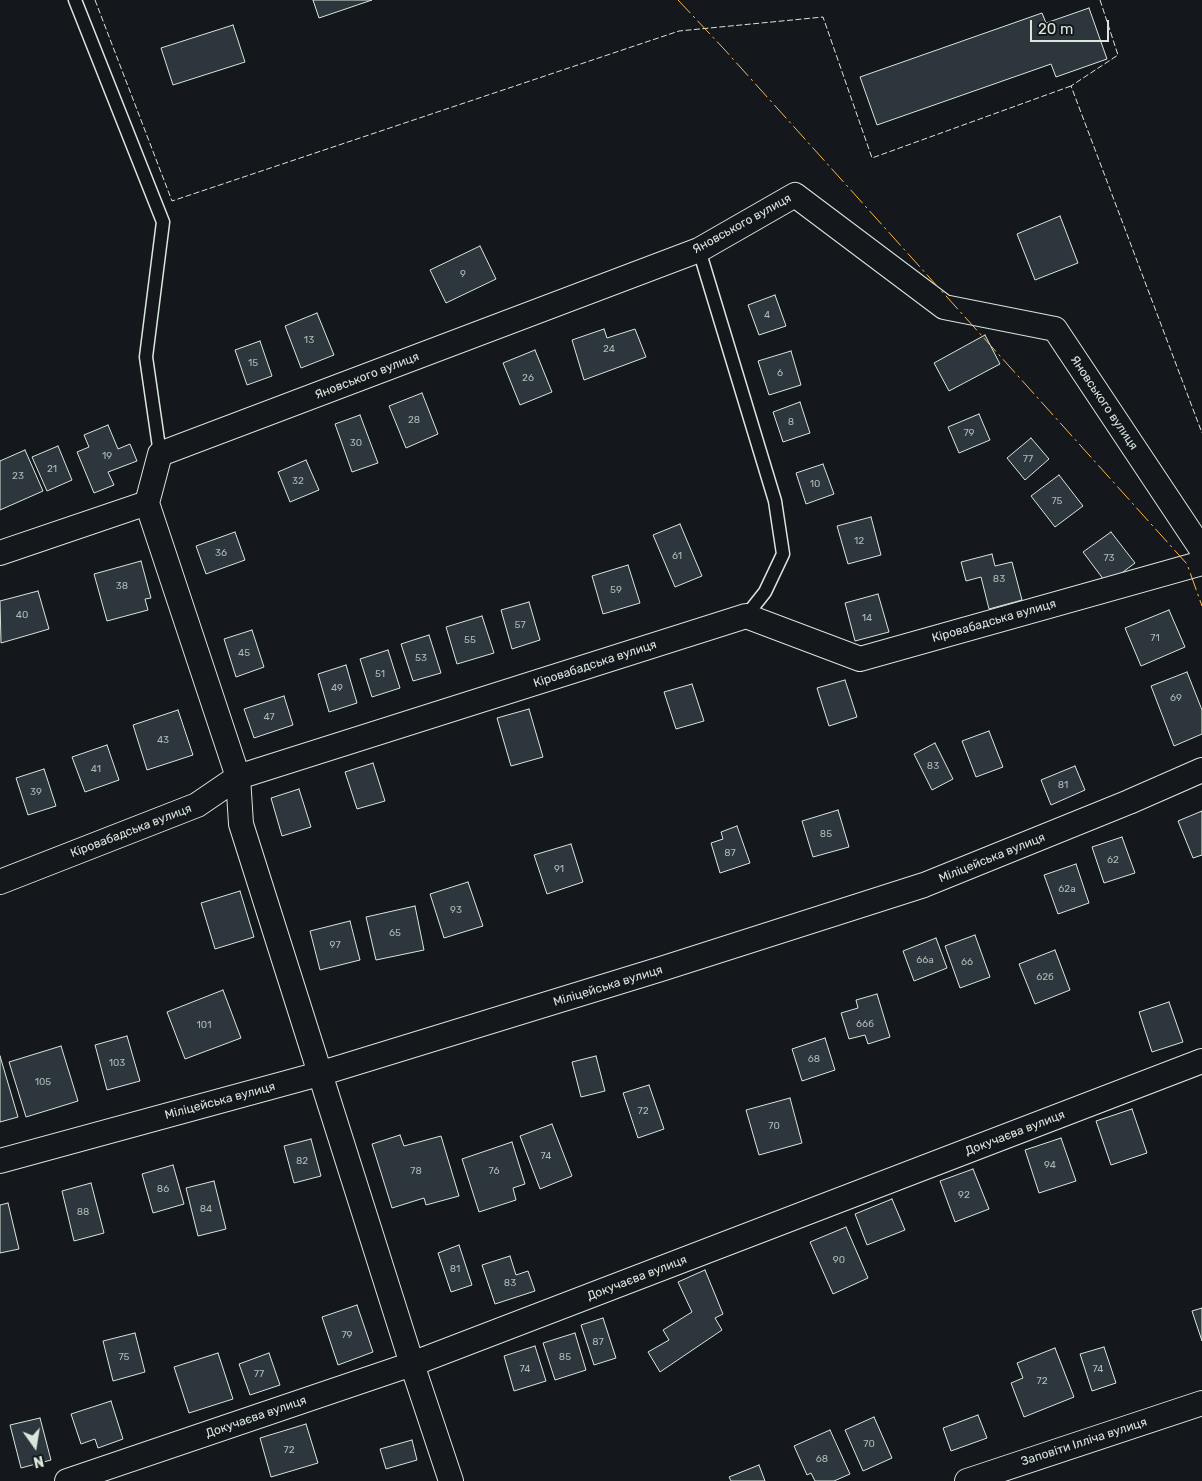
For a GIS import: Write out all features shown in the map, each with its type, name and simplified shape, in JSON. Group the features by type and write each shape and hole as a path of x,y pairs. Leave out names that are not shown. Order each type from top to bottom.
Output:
{"street":[{"name":"Яновського вулиця","path":"160,454 699,250 795,195 944,307 1054,329 1202,550"},
{"path":"160,454 147,503 238,777 241,824 319,1074 451,1481"},
{"path":"0,553 147,503"},
{"name":"Кіровабадська вулиця","path":"0,882 197,806 238,777 746,616 860,659 1202,562"},
{"name":"Міліцейська вулиця","path":"0,1161 319,1074 651,972 924,885 1129,802 1202,770"},
{"name":"Докучаєва вулиця","path":"67,1481 412,1364 1202,1061"},
{"name":"Заповіти Ілліча вулиця","path":"967,1481 1202,1403"}],"lane":[{"path":"75,0 163,222 146,357 160,454"},
{"path":"699,250 775,501 782,554 765,592 746,616"}],"building":[{"path":"313,0 372,0 319,18"},
{"path":"1089,8 1107,59 1056,77 1051,64 877,125 860,77 1042,13 1046,23"},
{"path":"233,25 245,62 173,85 161,48"},
{"path":"1060,216 1078,263 1035,280 1017,234"},
{"path":"480,246 496,279 446,303 430,270"},
{"path":"775,295 786,326 759,335 748,305"},
{"path":"317,313 334,355 301,368 285,326"},
{"path":"604,329 607,338 635,329 646,357 584,380 572,340"},
{"path":"985,335 1000,364 949,391 934,363"},
{"path":"260,341 272,376 247,385 235,350"},
{"path":"535,350 552,392 520,405 503,363"},
{"path":"791,351 801,385 769,395 758,361"},
{"path":"422,393 438,434 406,448 389,406"},
{"path":"800,402 810,433 783,442 773,412"},
{"path":"979,414 990,440 959,453 948,427"},
{"path":"360,415 378,463 352,472 335,424"},
{"path":"108,425 118,449 130,444 137,461 108,472 114,485 94,493 77,452 89,447 84,435"},
{"path":"1031,438 1049,459 1025,480 1007,458"},
{"path":"58,446 72,480 47,491 32,457"},
{"path":"25,450 43,491 0,510 0,461"},
{"path":"306,460 319,490 290,502 278,472"},
{"path":"823,464 834,494 806,504 796,473"},
{"path":"1059,475 1083,506 1055,527 1031,496"},
{"path":"871,517 881,555 848,564 837,526"},
{"path":"680,524 702,576 675,587 653,535"},
{"path":"235,532 245,560 206,574 196,546"},
{"path":"1111,532 1135,563 1107,584 1083,552"},
{"path":"992,554 995,566 1012,562 1022,600 989,609 981,577 966,581 961,562"},
{"path":"141,561 151,598 145,599 148,610 107,621 94,574"},
{"path":"628,565 640,603 603,614 592,576"},
{"path":"38,591 49,629 1,643 0,601"},
{"path":"878,594 889,632 855,641 845,603"},
{"path":"529,602 540,640 512,649 501,610"},
{"path":"1169,610 1185,647 1141,666 1125,628"},
{"path":"482,616 494,653 457,664 446,627"},
{"path":"252,630 264,667 236,677 224,639"},
{"path":"429,635 441,673 413,681 401,644"},
{"path":"388,650 400,688 372,697 360,659"},
{"path":"346,665 357,703 329,712 318,674"},
{"path":"1187,672 1202,710 1202,734 1174,746 1151,686"},
{"path":"845,680 857,717 829,726 817,688"},
{"path":"692,684 704,721 676,729 664,692"},
{"path":"284,696 293,725 254,738 244,709"},
{"path":"529,709 543,757 511,766 497,718"},
{"path":"178,710 193,755 147,770 133,725"},
{"path":"989,731 1003,767 976,777 962,741"},
{"path":"935,743 953,779 932,790 914,754"},
{"path":"107,745 119,780 85,792 72,757"},
{"path":"373,763 385,801 357,809 345,772"},
{"path":"1075,766 1085,790 1051,805 1041,780"},
{"path":"44,769 56,806 28,815 16,778"},
{"path":"299,789 311,827 282,836 271,798"},
{"path":"838,810 849,847 813,857 802,821"},
{"path":"1202,811 1202,855 1193,858 1178,821"},
{"path":"737,826 750,863 720,873 711,843 723,839 721,832"},
{"path":"1122,837 1135,873 1104,883 1092,847"},
{"path":"571,844 583,882 547,894 534,855"},
{"path":"1076,864 1089,903 1058,914 1044,875"},
{"path":"468,882 483,926 444,938 430,894"},
{"path":"240,891 254,937 215,949 201,903"},
{"path":"415,906 424,950 376,960 366,917"},
{"path":"350,921 360,960 320,970 310,931"},
{"path":"975,935 990,977 960,988 945,946"},
{"path":"936,938 947,968 914,981 903,951"},
{"path":"1055,950 1070,990 1035,1004 1019,964"},
{"path":"223,990 241,1038 185,1059 167,1012"},
{"path":"877,994 890,1037 868,1044 865,1035 849,1039 841,1013 858,1008 856,1000"},
{"path":"1169,1002 1183,1042 1152,1052 1139,1012"},
{"path":"127,1036 140,1081 107,1090 95,1045"},
{"path":"825,1038 835,1070 802,1081 792,1049"},
{"path":"61,1046 78,1101 26,1117 9,1062"},
{"path":"0,1056 18,1117 0,1122"},
{"path":"596,1056 605,1091 581,1097 572,1062"},
{"path":"649,1085 664,1129 638,1138 623,1093"},
{"path":"790,1098 802,1143 759,1155 746,1110"},
{"path":"1132,1109 1147,1153 1111,1165 1096,1121"},
{"path":"552,1124 572,1176 540,1189 520,1136"},
{"path":"400,1135 404,1146 441,1136 459,1196 426,1205 424,1198 392,1208 372,1144"},
{"path":"1061,1138 1076,1181 1039,1193 1025,1150"},
{"path":"311,1139 321,1176 294,1183 284,1146"},
{"path":"512,1142 525,1184 513,1188 516,1200 479,1212 462,1159"},
{"path":"173,1165 184,1204 153,1213 142,1174"},
{"path":"973,1169 989,1209 955,1222 940,1181"},
{"path":"214,1181 226,1229 198,1236 186,1188"},
{"path":"91,1183 104,1233 74,1241 62,1191"},
{"path":"892,1199 905,1230 867,1245 855,1214"},
{"path":"8,1203 19,1249 0,1253 0,1205"},
{"path":"846,1227 868,1278 833,1294 810,1242"},
{"path":"459,1245 472,1285 451,1292 438,1253"},
{"path":"510,1256 516,1275 528,1271 535,1291 495,1304 482,1265"},
{"path":"705,1270 723,1314 715,1318 722,1330 660,1372 648,1352 669,1340 663,1330 692,1312 678,1282"},
{"path":"357,1305 373,1352 338,1365 322,1317"},
{"path":"1202,1308 1202,1341 1192,1311"},
{"path":"603,1318 616,1358 594,1365 581,1325"},
{"path":"135,1333 145,1372 113,1381 103,1341"},
{"path":"575,1333 586,1370 555,1380 543,1343"},
{"path":"535,1346 546,1381 514,1391 504,1356"},
{"path":"1104,1347 1116,1383 1092,1391 1080,1354"},
{"path":"1055,1348 1074,1397 1024,1417 1011,1383 1023,1378 1017,1363"},
{"path":"218,1353 233,1399 189,1413 174,1367"},
{"path":"269,1353 280,1385 250,1395 239,1364"},
{"path":"111,1401 123,1439 98,1448 95,1439 81,1444 71,1414"},
{"path":"978,1415 987,1438 951,1451 943,1428"},
{"path":"874,1417 892,1458 863,1471 845,1430"},
{"path":"40,1418 51,1460 21,1468 10,1425"},
{"path":"306,1424 318,1463 271,1477 260,1438"},
{"path":"830,1430 850,1474 834,1481 815,1481 811,1473 807,1475 794,1446"},
{"path":"412,1440 417,1460 386,1469 380,1449"},
{"path":"759,1465 765,1481 731,1481 729,1477"}],"fence":[{"path":"95,0 172,201 679,31 823,17 872,158 1071,86"},
{"path":"1100,0 1118,55 1071,86 1202,433"}],"power":[{"path":"678,0 1187,564 1202,606"}]}
